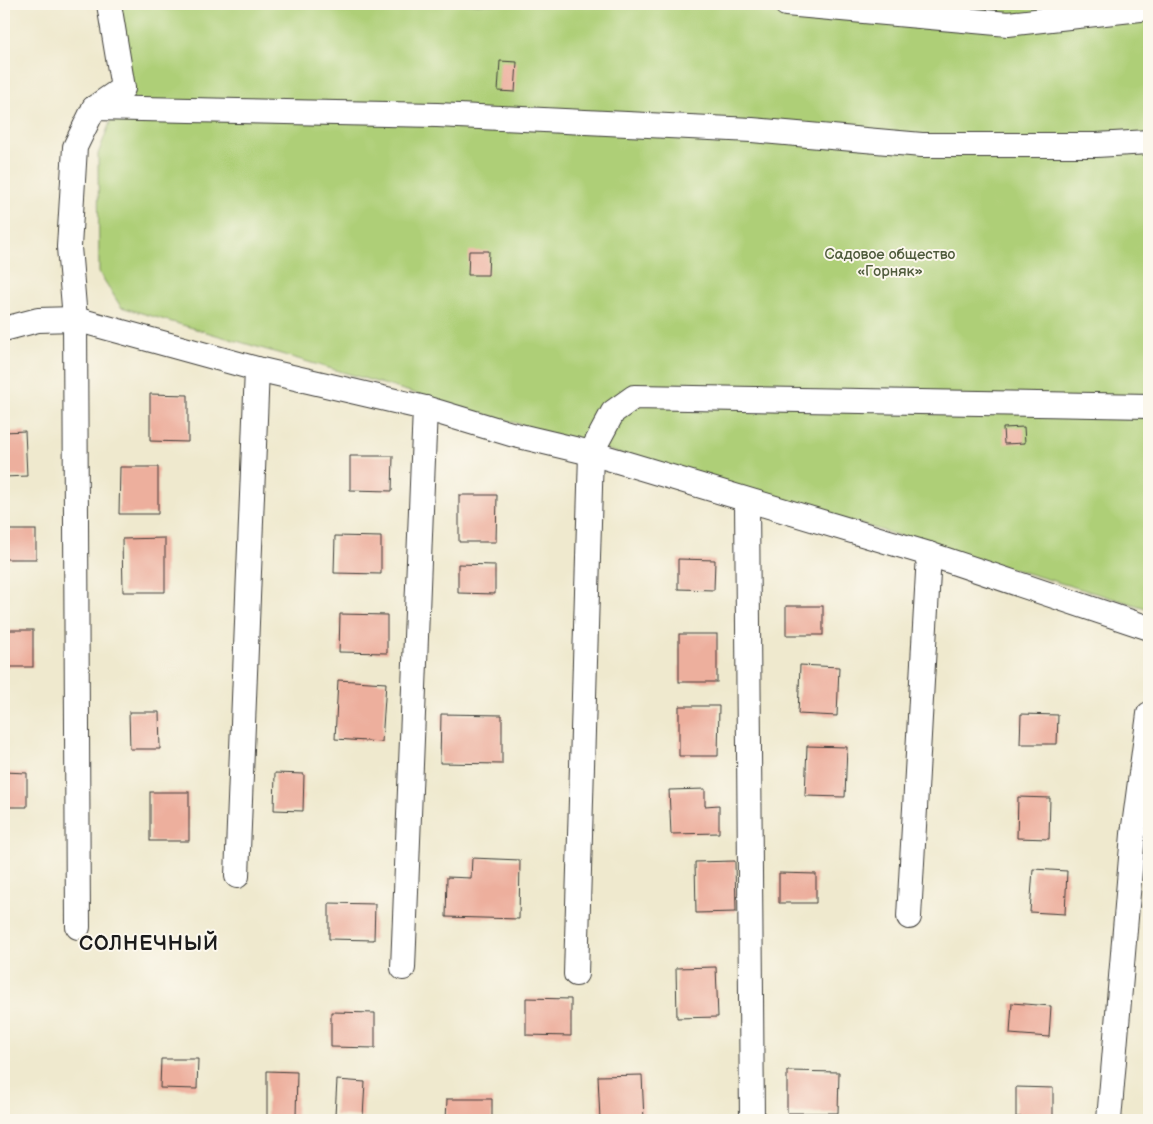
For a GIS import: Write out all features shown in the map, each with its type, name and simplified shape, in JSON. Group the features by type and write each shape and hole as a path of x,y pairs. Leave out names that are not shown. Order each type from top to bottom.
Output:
{"street":[{"path":"78,927 75,319 69,247 75,147 94,108 123,88 109,4"},
{"path":"786,4 1008,24 1149,8"},
{"path":"94,108 447,115 752,130 922,145 1096,145 1149,142"},
{"path":"4,329 38,320 75,319 257,369 425,408 511,434 591,453 930,554 1149,628"},
{"path":"238,876 257,369"},
{"path":"576,974 591,453 613,412 634,397 1149,406"},
{"path":"403,968 425,408"},
{"path":"747,500 752,1120"},
{"path":"909,917 930,554"},
{"path":"1109,1120 1133,834 1149,714"}],"green space":[{"name":"Садовое общество «Горняк»","path":"110,4 1149,4 1149,609 121,307 99,272 98,154 123,88"}],"building":[{"path":"500,61 517,62 515,92 498,91"},
{"path":"469,251 489,251 488,275 468,275"},
{"path":"150,394 188,395 188,442 150,441"},
{"path":"1024,427 1025,443 1004,444 1003,428"},
{"path":"25,431 27,476 4,477 4,432"},
{"path":"350,456 393,456 392,491 350,490"},
{"path":"120,467 158,467 158,514 119,514"},
{"path":"459,495 497,495 496,542 459,542"},
{"path":"4,530 36,530 36,559 4,559"},
{"path":"335,536 381,537 381,574 334,573"},
{"path":"165,538 165,592 123,592 122,539"},
{"path":"678,559 715,560 714,590 678,589"},
{"path":"458,564 495,565 495,594 458,593"},
{"path":"786,606 823,606 823,635 786,635"},
{"path":"340,614 387,615 387,653 339,652"},
{"path":"4,630 33,630 33,667 4,667"},
{"path":"679,634 717,634 717,682 679,682"},
{"path":"800,665 839,667 837,716 798,714"},
{"path":"338,680 386,683 382,742 335,739"},
{"path":"679,706 719,706 718,756 679,756"},
{"path":"129,712 159,712 160,749 130,749"},
{"path":"441,714 502,715 502,764 440,763"},
{"path":"1021,714 1058,715 1057,744 1020,744"},
{"path":"807,746 847,747 845,797 805,796"},
{"path":"4,772 27,773 27,807 4,807"},
{"path":"275,773 304,774 303,811 274,810"},
{"path":"705,789 705,806 719,805 719,833 671,834 669,790"},
{"path":"150,792 189,792 189,841 150,841"},
{"path":"1018,797 1050,798 1049,839 1017,838"},
{"path":"472,858 520,860 519,919 446,917 447,877 471,878"},
{"path":"735,861 736,912 696,913 695,862"},
{"path":"1033,869 1067,871 1065,914 1030,912"},
{"path":"779,873 816,874 816,903 779,903"},
{"path":"329,903 375,904 374,940 329,939"},
{"path":"716,967 718,1017 677,1018 676,968"},
{"path":"526,998 571,999 571,1036 526,1035"},
{"path":"1012,1003 1051,1006 1049,1037 1010,1034"},
{"path":"331,1012 375,1013 375,1048 331,1047"},
{"path":"161,1059 198,1059 197,1089 160,1088"},
{"path":"267,1071 297,1072 296,1117 267,1117"},
{"path":"787,1071 839,1072 838,1113 787,1113"},
{"path":"642,1075 644,1120 600,1120 598,1076"},
{"path":"337,1080 365,1082 363,1117 335,1115"},
{"path":"1016,1087 1053,1088 1053,1118 1016,1117"},
{"path":"447,1099 492,1099 492,1120 446,1120"}],"district":[{"name":"СОЛНЕЧНЫЙ","path":"149,943"}]}
